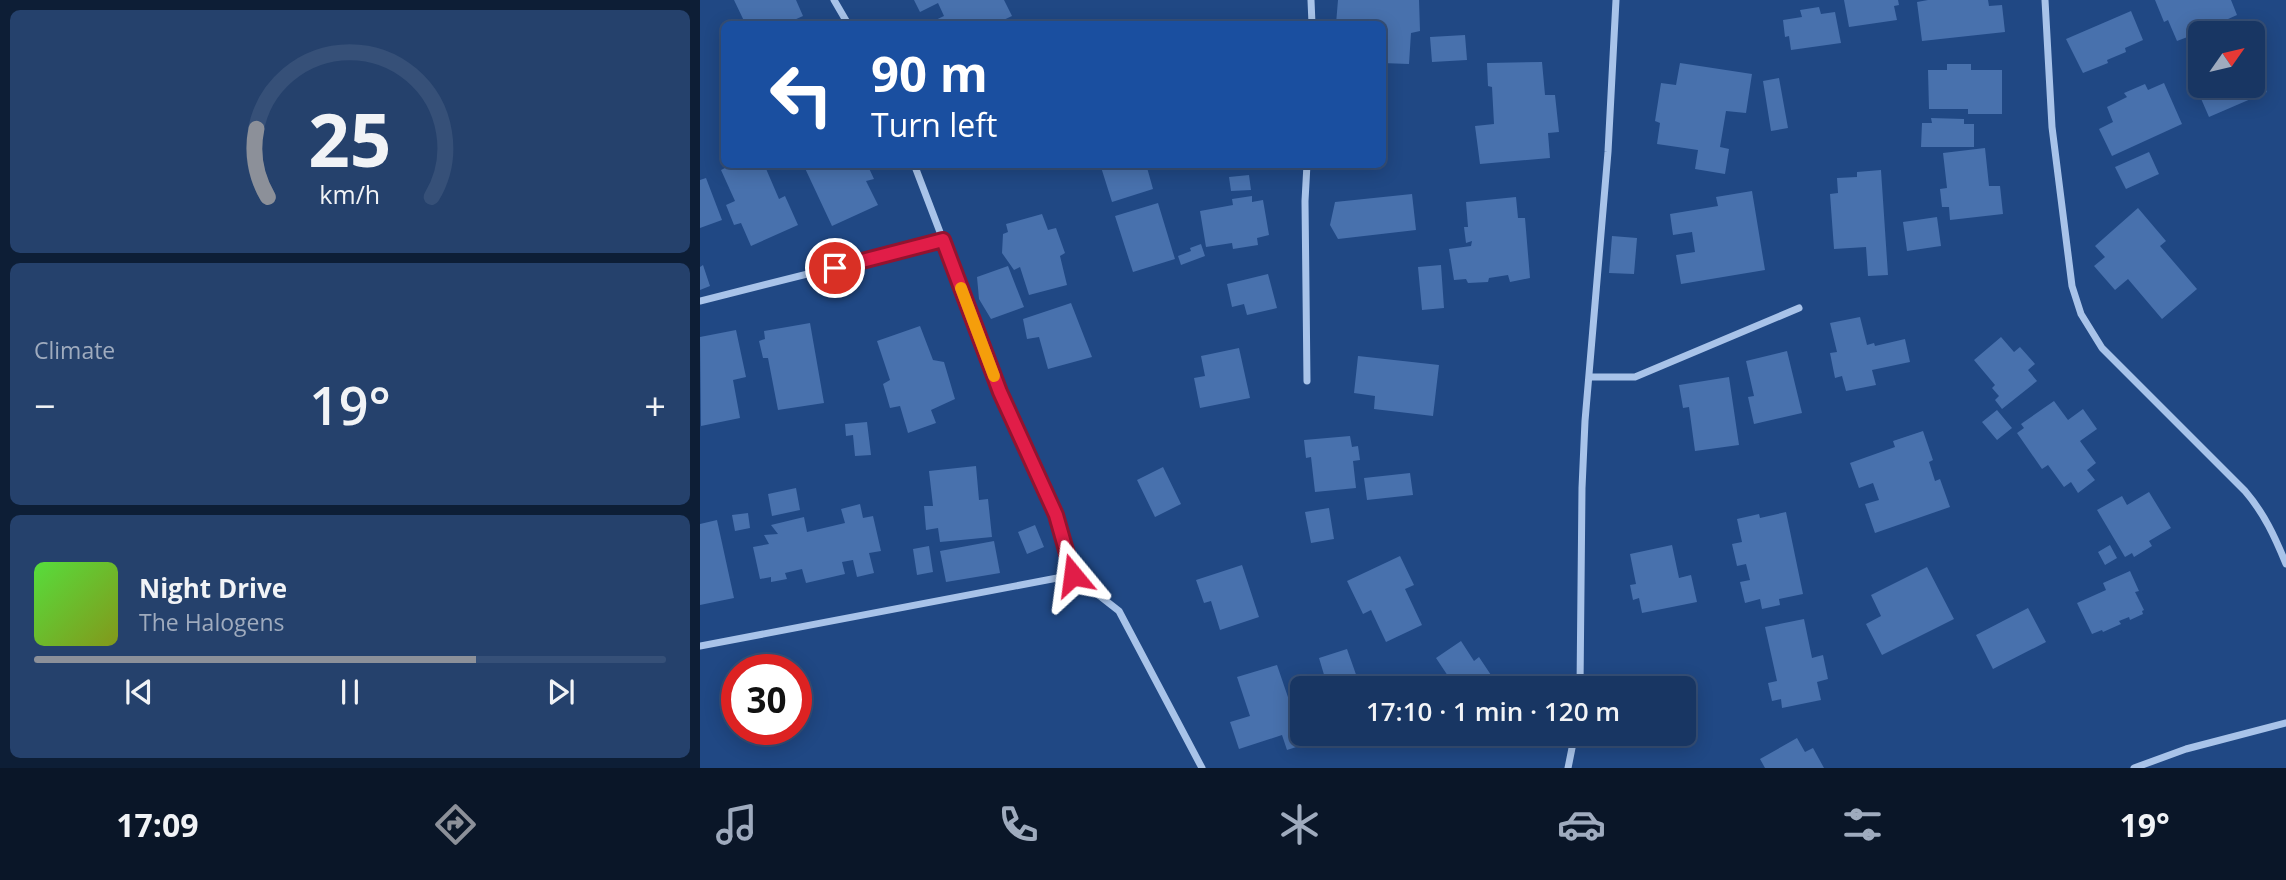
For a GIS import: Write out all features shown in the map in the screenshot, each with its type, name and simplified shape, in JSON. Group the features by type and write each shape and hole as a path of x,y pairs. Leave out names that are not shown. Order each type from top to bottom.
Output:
{"street":[{"path":"834,0 846,21"},
{"path":"1311,0 1312,21"},
{"path":"1580,676 1582,488 1608,152 1616,0"},
{"path":"2045,0 2052,127 2072,286 2081,314 2102,348 2259,508 2286,564"},
{"path":"916,168 1000,392 1056,515 1073,575 1119,611 1202,768"},
{"path":"1307,168 1307,381"},
{"path":"700,301 943,240"},
{"path":"1590,377 1635,377 1799,308"},
{"path":"700,646 1073,575"},
{"path":"2134,768 2186,748 2286,723"},
{"path":"1567,768 1572,746"}],"building":[{"path":"734,0 796,0 803,16 792,21 744,21"},
{"path":"914,0 1004,0 1012,16 1001,21 933,21 944,16 938,3 920,12"},
{"path":"1338,0 1419,0 1420,31 1411,33 1409,64 1386,63 1386,21 1336,21"},
{"path":"1844,0 1898,0 1899,5 1894,6 1897,20 1849,27"},
{"path":"1988,0 1989,6 2002,5 2005,32 1922,41 1917,2"},
{"path":"2155,0 2231,0 2237,15 2224,21 2188,21 2188,37 2177,41 2168,20 2164,22"},
{"path":"1819,7 1821,14 1835,12 1841,43 1791,50 1789,36 1785,37 1783,20 1802,17 1800,10"},
{"path":"2131,11 2143,40 2125,48 2126,52 2107,60 2108,63 2083,73 2066,39"},
{"path":"1465,35 1467,60 1432,62 1430,37"},
{"path":"1542,62 1545,95 1555,95 1559,132 1548,133 1550,158 1480,164 1475,126 1494,124 1492,87 1488,86 1487,63"},
{"path":"1680,63 1752,74 1746,113 1726,111 1720,147 1729,149 1725,174 1695,169 1698,150 1657,144 1660,123 1655,121 1661,83 1676,85"},
{"path":"1947,64 1971,64 1971,70 2002,70 2002,114 1968,114 1968,109 1929,109 1928,70 1947,70"},
{"path":"1779,78 1788,128 1771,131 1763,81"},
{"path":"2164,83 2182,124 2112,156 2099,129 2113,122 2107,107 2127,97 2124,93 2145,84 2148,90"},
{"path":"2201,98 2253,98 2209,117"},
{"path":"1931,118 1964,119 1964,124 1974,124 1974,147 1921,147 1922,123 1932,123"},
{"path":"1985,148 1989,186 2000,186 2003,214 1950,220 1949,207 1942,207 1940,189 1947,188 1943,153"},
{"path":"2149,152 2159,174 2126,189 2115,167"},
{"path":"766,168 779,199 785,196 798,225 751,246 741,223 734,225 726,205 735,201 721,170"},
{"path":"805,168 869,168 874,179 866,181 878,205 832,226"},
{"path":"1101,168 1147,168 1153,189 1112,202"},
{"path":"1881,170 1888,275 1868,276 1866,247 1834,249 1830,194 1838,193 1837,178 1857,177 1857,172"},
{"path":"1249,175 1251,190 1231,191 1229,177"},
{"path":"706,178 722,220 700,228 700,180"},
{"path":"1752,191 1765,270 1681,284 1676,255 1695,252 1692,232 1673,235 1670,214 1718,206 1716,197"},
{"path":"1412,194 1416,230 1338,239 1330,225 1335,202"},
{"path":"1252,196 1252,202 1263,200 1269,235 1257,238 1258,245 1233,249 1232,243 1206,247 1200,211 1233,205 1232,199"},
{"path":"1516,197 1518,218 1525,218 1530,278 1510,282 1508,275 1489,278 1488,282 1468,283 1466,279 1454,280 1449,249 1471,246 1472,241 1466,243 1466,202"},
{"path":"1158,203 1175,259 1133,272 1115,216"},
{"path":"2138,208 2166,241 2160,246 2197,289 2162,319 2128,279 2115,290 2094,266 2105,257 2095,246"},
{"path":"1042,214 1048,230 1056,228 1065,253 1060,256 1067,285 1029,295 1020,267 1014,270 1002,253 1003,234 1008,232 1006,224"},
{"path":"1937,217 1941,246 1907,251 1903,222"},
{"path":"1612,236 1637,238 1634,274 1609,273"},
{"path":"1201,244 1205,256 1181,265 1178,256"},
{"path":"703,265 710,286 700,290 700,267"},
{"path":"1441,265 1444,308 1422,310 1418,267"},
{"path":"1008,266 1024,307 991,319 979,299 977,277"},
{"path":"1268,274 1277,308 1247,315 1244,304 1232,307 1227,284"},
{"path":"1071,303 1092,357 1048,369 1039,337 1027,339 1023,319"},
{"path":"1860,317 1867,345 1874,343 1875,346 1905,339 1910,362 1872,370 1876,385 1846,391 1842,376 1835,378 1830,353 1837,352 1830,323"},
{"path":"810,323 824,403 778,410 768,358 763,358 759,341 765,339 764,331"},
{"path":"920,326 933,360 944,362 955,399 931,410 936,423 908,433 900,406 890,408 883,384 890,380 877,341"},
{"path":"736,330 746,377 733,380 740,418 701,426 700,337"},
{"path":"2001,337 2014,352 2020,347 2035,364 2028,370 2037,381 2002,409 1995,400 1999,396 1992,388 1995,385 1974,360"},
{"path":"1239,348 1250,398 1200,408 1194,378 1205,376 1201,356"},
{"path":"1787,351 1802,413 1754,424 1748,397 1754,396 1746,361"},
{"path":"1358,356 1439,365 1433,416 1374,409 1375,396 1354,393"},
{"path":"1729,377 1739,445 1695,451 1689,407 1683,408 1679,385"},
{"path":"2054,401 2068,420 2083,409 2097,429 2080,441 2096,463 2087,470 2095,480 2078,493 2071,482 2064,487 2048,465 2042,469 2017,433 2024,428 2021,424"},
{"path":"1997,410 2012,428 1997,440 1982,422"},
{"path":"867,422 871,455 855,456 853,435 846,436 845,424"},
{"path":"1923,431 1933,460 1929,462 1935,481 1940,479 1950,507 1875,533 1865,504 1879,500 1873,483 1859,488 1850,463 1895,447 1893,441"},
{"path":"1350,436 1352,447 1358,446 1360,460 1353,461 1356,488 1315,492 1311,457 1306,458 1304,440"},
{"path":"976,466 979,500 988,499 992,537 940,542 938,528 926,530 924,506 933,506 929,471"},
{"path":"1163,467 1181,504 1155,517 1137,480"},
{"path":"1410,473 1413,495 1367,500 1364,478"},
{"path":"796,488 800,510 772,516 768,494"},
{"path":"2149,492 2171,528 2149,541 2152,546 2134,557 2132,553 2125,557 2097,510 2122,496 2127,505"},
{"path":"860,504 863,518 873,516 881,551 869,553 874,573 857,577 853,560 842,562 845,574 806,583 802,569 785,573 787,579 771,582 771,577 760,579 753,547 769,544 764,535 778,534 771,525 804,517 807,532 845,523 841,509"},
{"path":"1329,508 1334,539 1311,543 1305,512"},
{"path":"1786,512 1803,594 1779,599 1780,605 1762,609 1760,599 1745,603 1740,582 1750,580 1746,564 1737,566 1732,544 1742,542 1737,519 1759,514 1760,518"},
{"path":"748,513 750,528 735,531 732,515"},
{"path":"717,520 734,598 700,605 700,524"},
{"path":"1035,525 1044,547 1027,554 1018,532"},
{"path":"994,541 1000,573 946,582 940,551"},
{"path":"1672,545 1679,578 1691,575 1697,602 1642,613 1639,598 1633,600 1630,585 1636,584 1630,554"},
{"path":"2110,545 2117,558 2105,565 2098,552"},
{"path":"929,546 933,572 917,575 913,549"},
{"path":"1400,556 1414,585 1405,589 1422,625 1386,642 1371,610 1363,614 1347,581"},
{"path":"1242,565 1259,617 1220,630 1211,601 1204,603 1196,580"},
{"path":"1927,567 1954,619 1882,655 1866,624 1881,616 1871,595"},
{"path":"2130,571 2139,591 2135,592 2144,610 2143,614 2130,620 2129,617 2119,621 2121,624 2092,634 2077,603 2106,590 2103,583"},
{"path":"2028,608 2046,642 1993,669 1976,635"},
{"path":"1804,619 1812,658 1823,655 1828,679 1817,682 1821,700 1782,708 1781,699 1772,701 1768,683 1777,681 1765,627"},
{"path":"1461,641 1474,661 1479,657 1491,675 1448,676 1436,658"},
{"path":"1347,649 1357,676 1324,676 1319,658"},
{"path":"1277,665 1290,703 1290,746 1299,746 1287,750 1282,735 1239,749 1230,722 1250,716 1237,677"},
{"path":"1797,738 1805,752 1813,748 1824,768 1765,768 1760,759"}],"slow traffic":[{"path":"961,288 994,376"}],"route":[{"path":"835,268 943,240 1000,392 1056,515 1073,575"}]}
